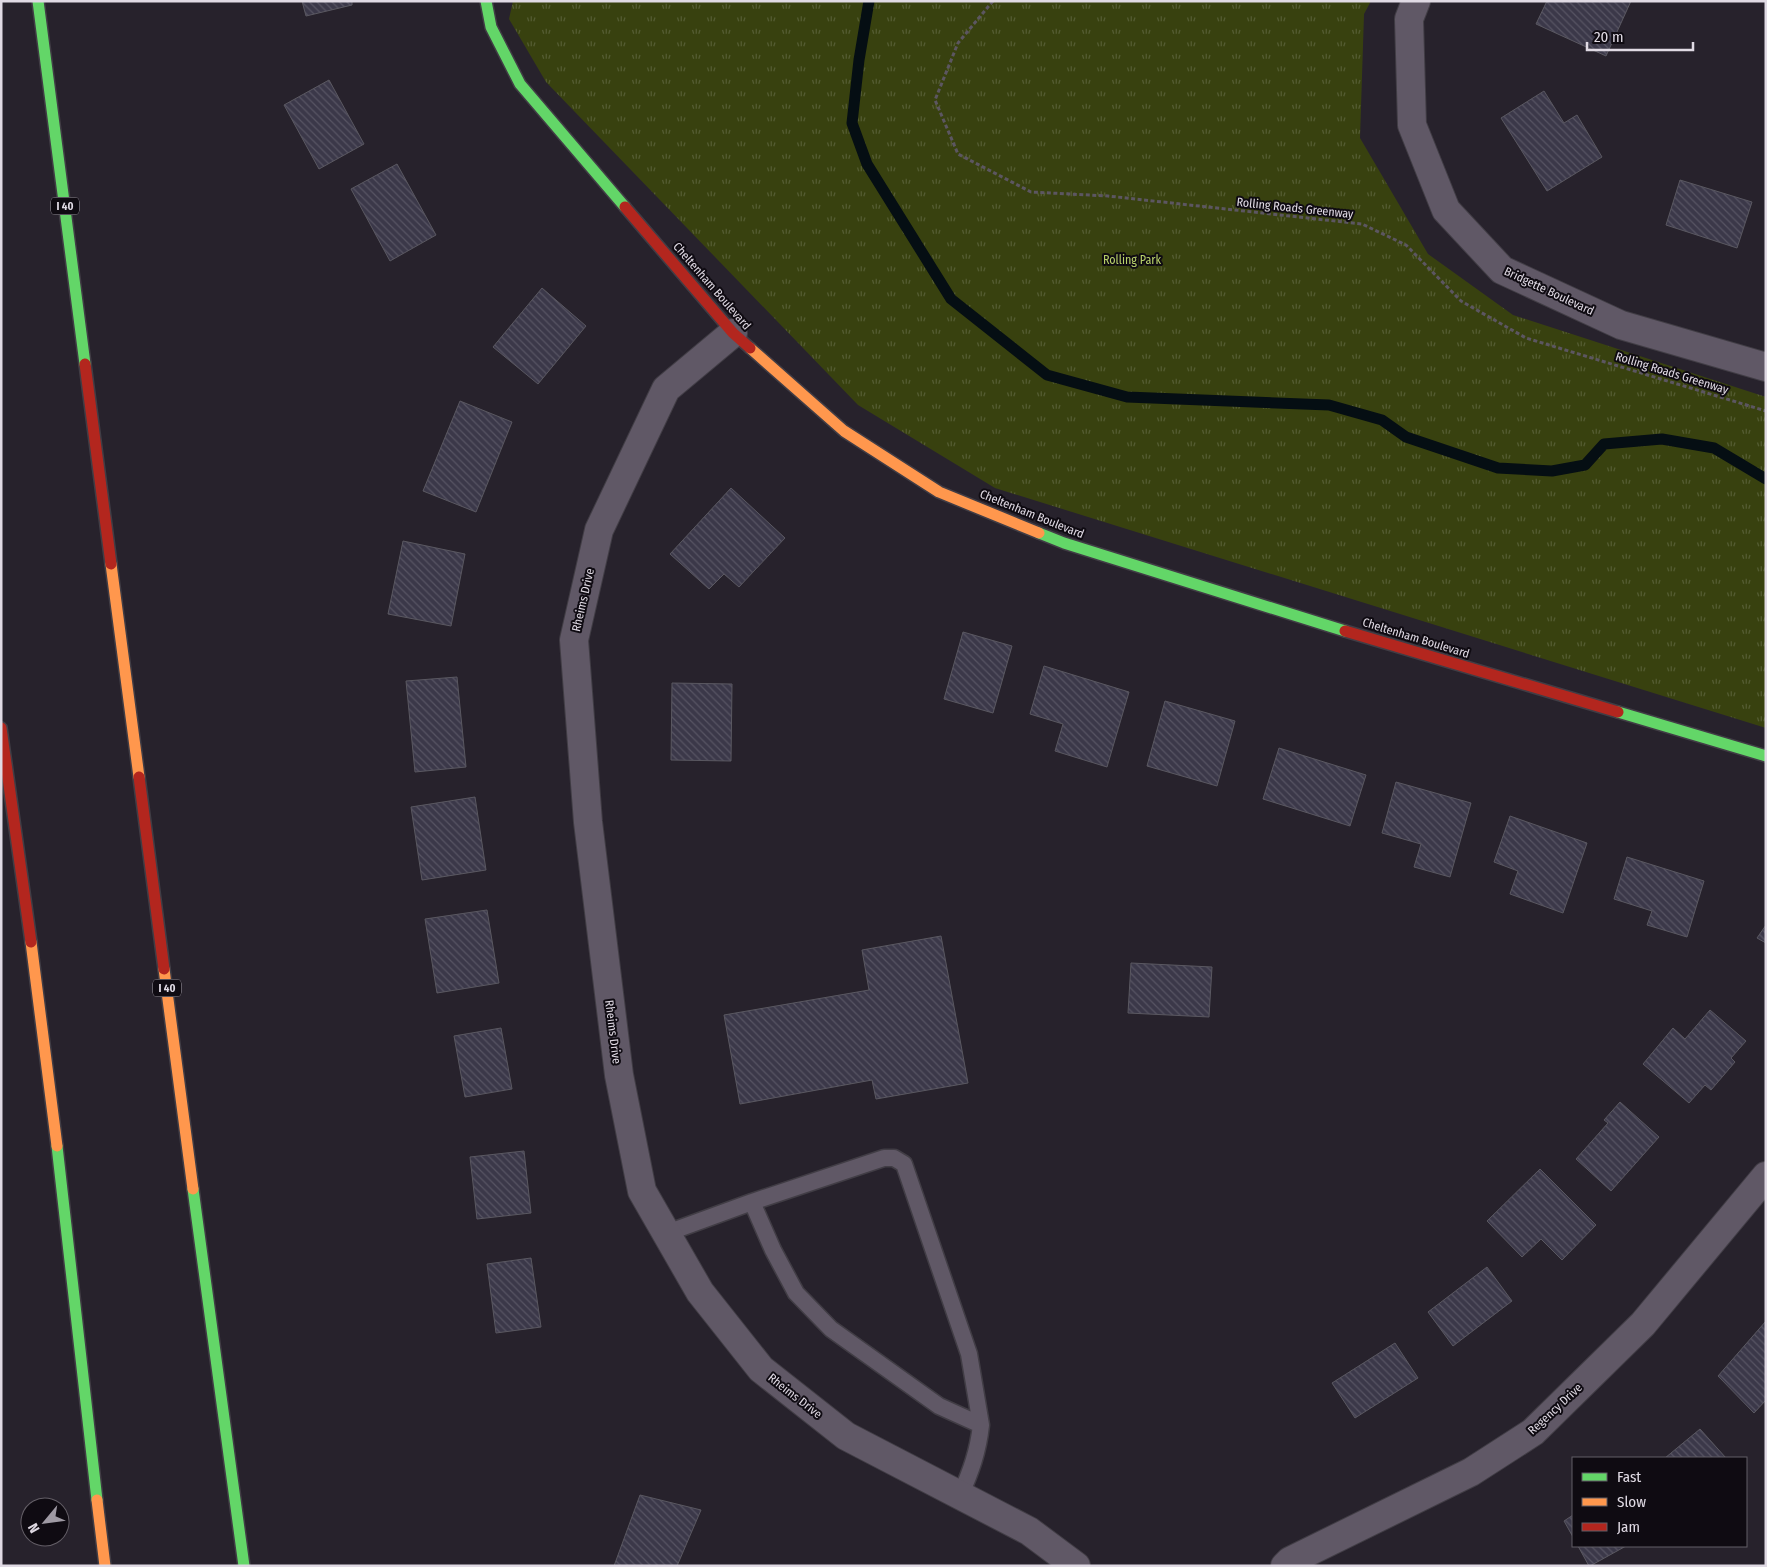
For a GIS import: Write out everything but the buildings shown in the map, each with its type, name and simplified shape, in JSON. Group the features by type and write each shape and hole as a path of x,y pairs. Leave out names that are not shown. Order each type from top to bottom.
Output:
{"main road":[{"name":"I 40","path":"38,1 201,1252 244,1566"},
{"name":"Cheltenham Boulevard","path":"486,1 492,27 520,84 733,333 844,431 940,492 1064,543 1286,614 1766,756"},
{"path":"1,728 48,1066 106,1566"}],"street":[{"name":"Bridgette Boulevard","path":"1416,1 1409,19 1412,125 1446,210 1502,270 1621,325 1766,367"},
{"name":"Rheims Drive","path":"733,333 666,389 599,530 574,640 588,822 619,1075 642,1191 700,1292 761,1369 846,1436 1029,1531 1076,1566"},
{"name":"Regency Drive","path":"1285,1566 1471,1472 1532,1432 1643,1324 1766,1176"}],"lane":[{"path":"666,1233 884,1158 894,1158 904,1164 969,1354 982,1425 973,1467 960,1496"},
{"path":"752,1202 773,1250 796,1293 831,1330 939,1406 982,1425"}],"path":[{"name":"Rolling Roads Greenway","path":"993,1 958,43 935,100 958,154 1031,192 1108,196 1362,224 1406,245 1461,301 1526,338 1766,411"}],"green space":[{"name":"Rolling Park","path":"513,1 1371,1 1364,14 1360,138 1428,254 1513,315 1766,397 1766,728 995,488 858,405 546,82 509,19"}],"waterway":[{"path":"869,1 859,60 852,123 867,164 951,299 1047,375 1127,397 1329,405 1382,420 1406,437 1498,468 1552,471 1585,465 1604,444 1662,439 1714,448 1766,479"}],"traffic: fast":[{"path":"38,1 85,364"},
{"path":"486,1 491,27 520,84 625,207"},
{"path":"1039,533 1064,543 1345,631"},
{"path":"1618,712 1766,756"},
{"path":"57,1146 97,1500"},
{"path":"193,1189 244,1566"}],"traffic: slow":[{"path":"750,348 844,431 939,492 1039,533"},
{"path":"111,564 139,777"},
{"path":"31,942 57,1146"},
{"path":"164,969 193,1189"},
{"path":"97,1500 105,1566"}],"traffic: jam":[{"path":"625,207 733,333 750,348"},
{"path":"85,364 111,564"},
{"path":"1345,631 1618,712"},
{"path":"1,728 31,942"},
{"path":"139,777 164,969"}]}
